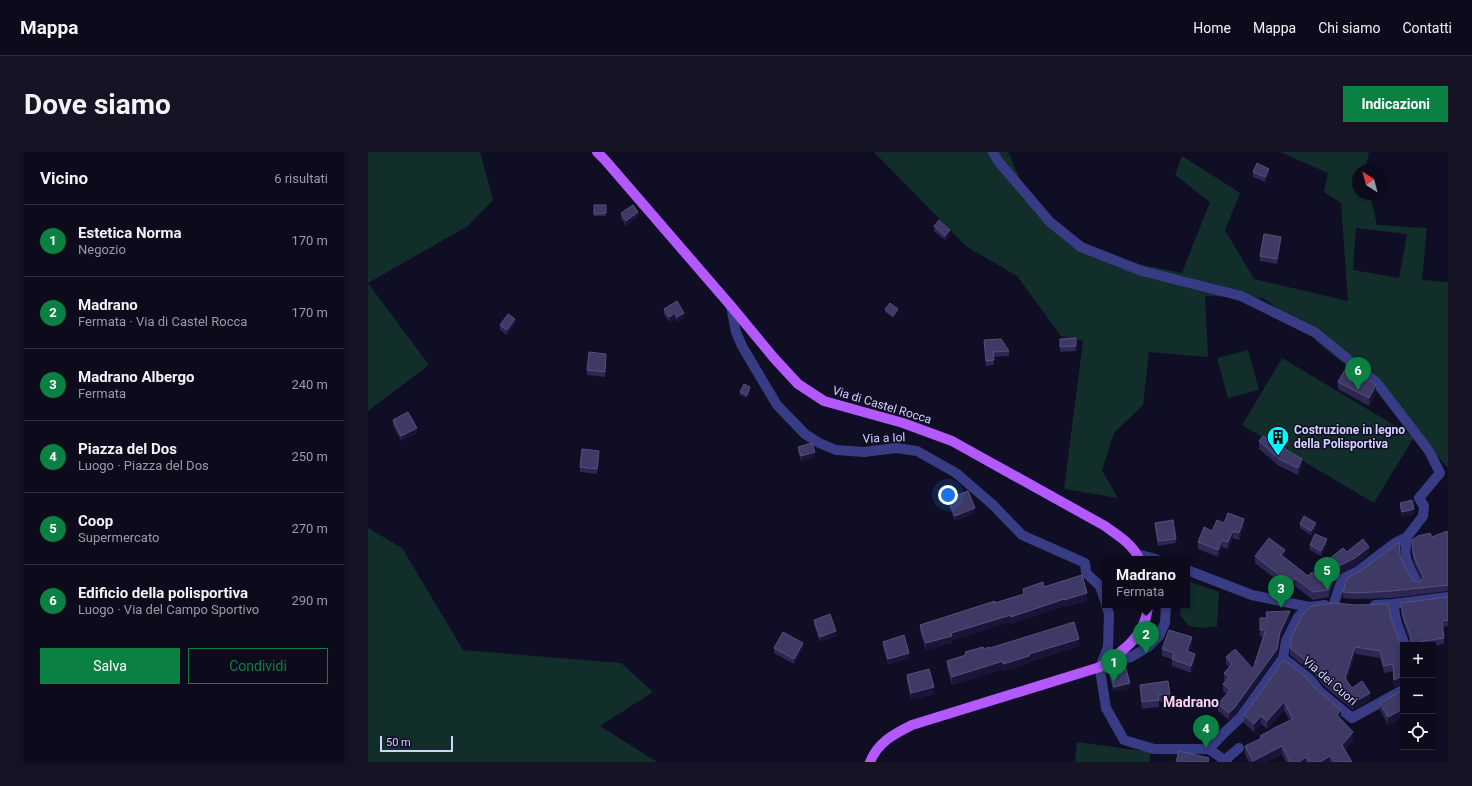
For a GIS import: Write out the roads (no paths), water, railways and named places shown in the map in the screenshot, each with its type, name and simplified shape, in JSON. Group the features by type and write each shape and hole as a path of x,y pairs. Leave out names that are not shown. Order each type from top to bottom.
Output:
{"main road":[{"name":"Via di Castel Rocca","path":"597,152 798,384 824,402 903,422 952,441 1105,526 1122,538 1138,556"},
{"path":"870,762 874,753 890,735 912,725 1104,665 1133,642 1146,619 1148,608"}],"street":[{"path":"993,152 998,161 1050,222 1081,247 1142,271 1240,296 1316,333 1377,383 1429,451 1440,473 1419,498 1424,506 1423,516 1407,537 1404,551 1407,564 1417,582"},
{"name":"Via a Iol","path":"731,306 736,332 742,346 777,405 805,434 818,444 836,450 864,452 896,448 917,451 956,473 992,504 1022,535 1085,564 1086,573 1100,586 1102,592"},
{"path":"1190,571 1252,595 1309,607 1338,604 1342,579 1358,571 1395,543 1407,537"},
{"path":"1363,606 1394,604 1422,597 1448,597"},
{"path":"1394,604 1397,624 1404,642"},
{"path":"1209,749 1240,718 1283,658 1286,641 1298,617 1309,607"},
{"path":"1107,608 1109,614 1108,647 1104,665 1106,708 1118,732 1124,740 1154,749 1209,749 1226,761 1239,748"},
{"path":"1104,665 1131,657 1148,646 1159,636 1165,623 1166,608"},
{"name":"Via dei Cuori","path":"1283,658 1310,679 1320,692 1352,718 1400,692"}],"place":[{"name":"Edificio della polisportiva","path":"1358,390"},
{"name":"Costruzione in legno della Polisportiva","path":"1278,456"},
{"name":"Coop","path":"1327,590"},
{"name":"Madrano Albergo","path":"1281,608"},
{"name":"Madrano","path":"1146,654"},
{"name":"Estetica Norma","path":"1114,682"},
{"name":"Piazza del Dos","path":"1206,748"}],"district":[{"name":"Madrano","path":"1191,702"}]}
